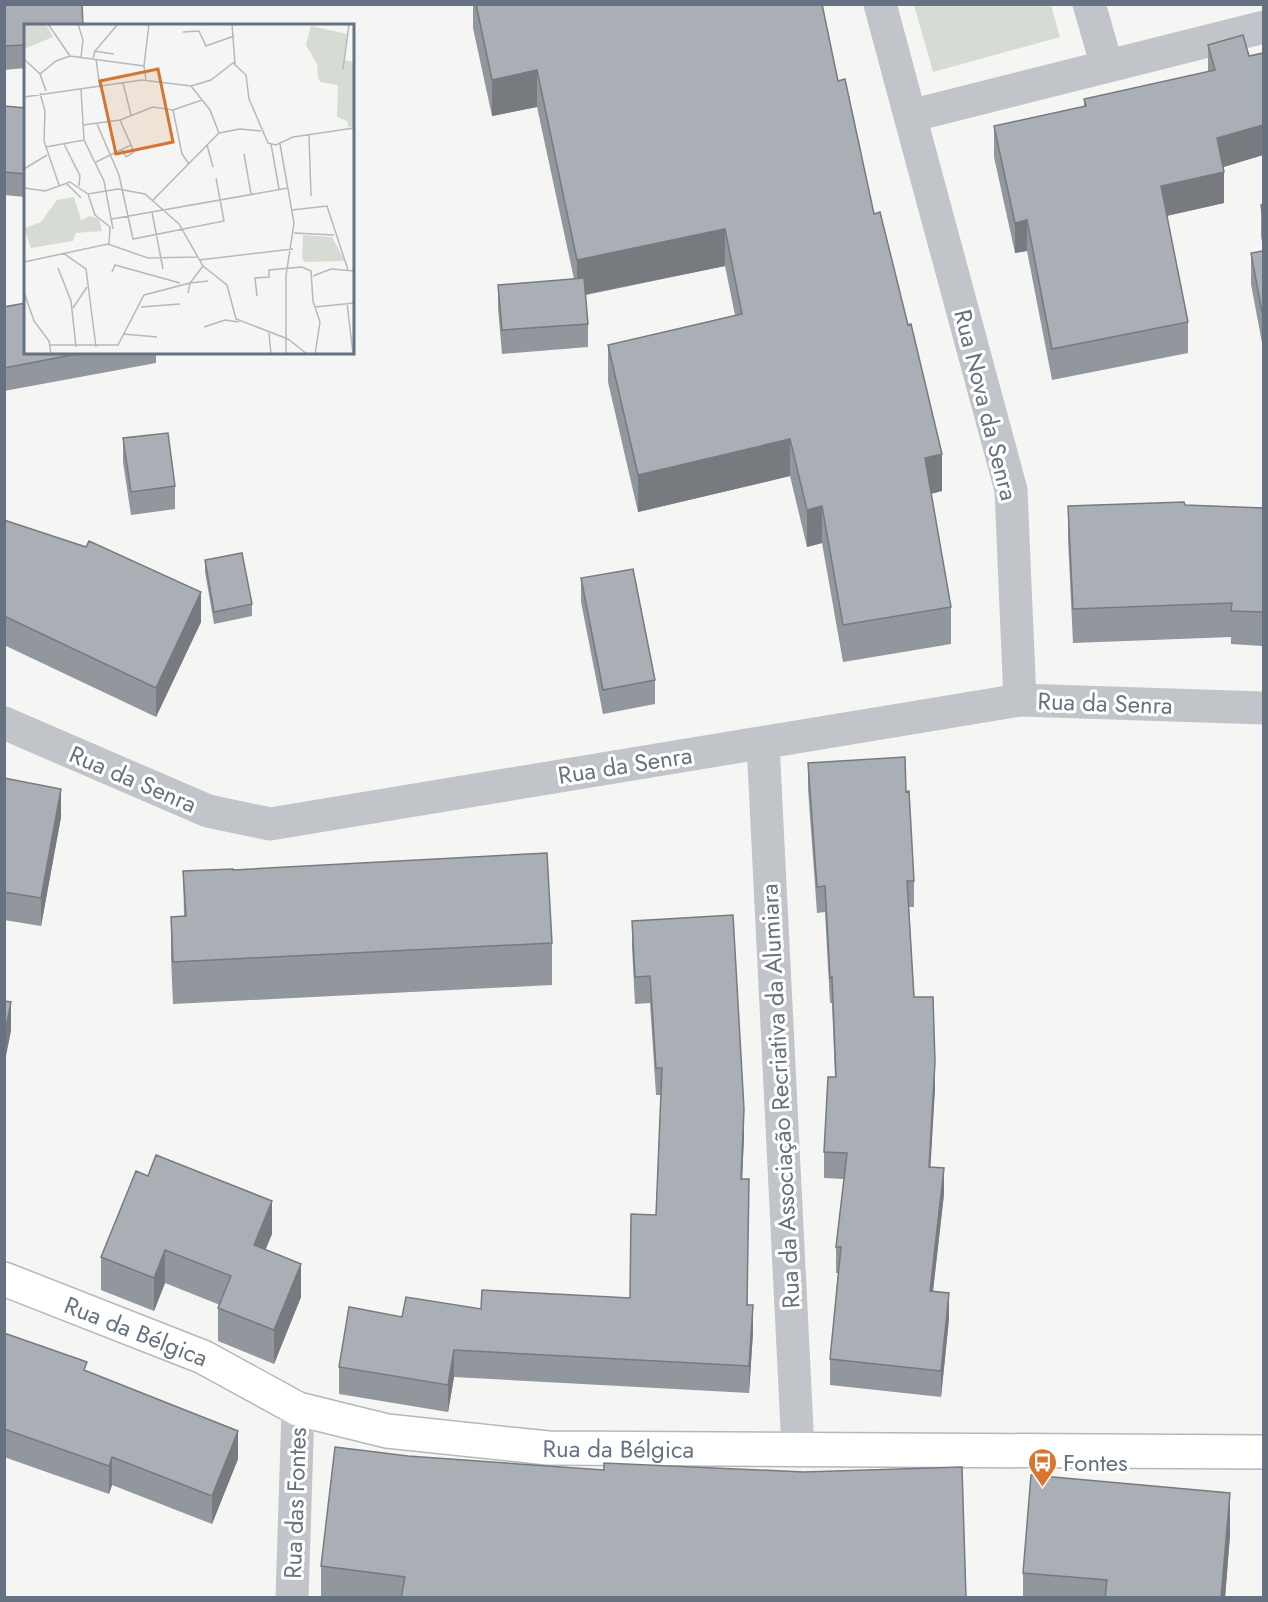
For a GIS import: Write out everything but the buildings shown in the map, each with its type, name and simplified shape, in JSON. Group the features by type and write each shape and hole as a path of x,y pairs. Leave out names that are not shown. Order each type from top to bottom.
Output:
{"main road":[{"name":"Rua da Bélgica","path":"4,1279 203,1357 298,1409 387,1431 548,1448 1263,1452"}],"street":[{"name":"Rua Nova da Senra","path":"880,4 1011,490 1020,700"},
{"path":"1089,4 1107,66"},
{"path":"910,116 1263,27"},
{"name":"Rua da Senra","path":"4,723 207,811 270,824 1020,700 1263,708"},
{"name":"Rua da Associação Recriativa da Alumiara","path":"763,743 798,1449"},
{"name":"Rua das Fontes","path":"292,1598 298,1409"}],"shaded area":[{"path":"914,5 1051,5 1060,37 933,72"}],"place":[{"name":"Fontes","path":"1042,1488"}]}
